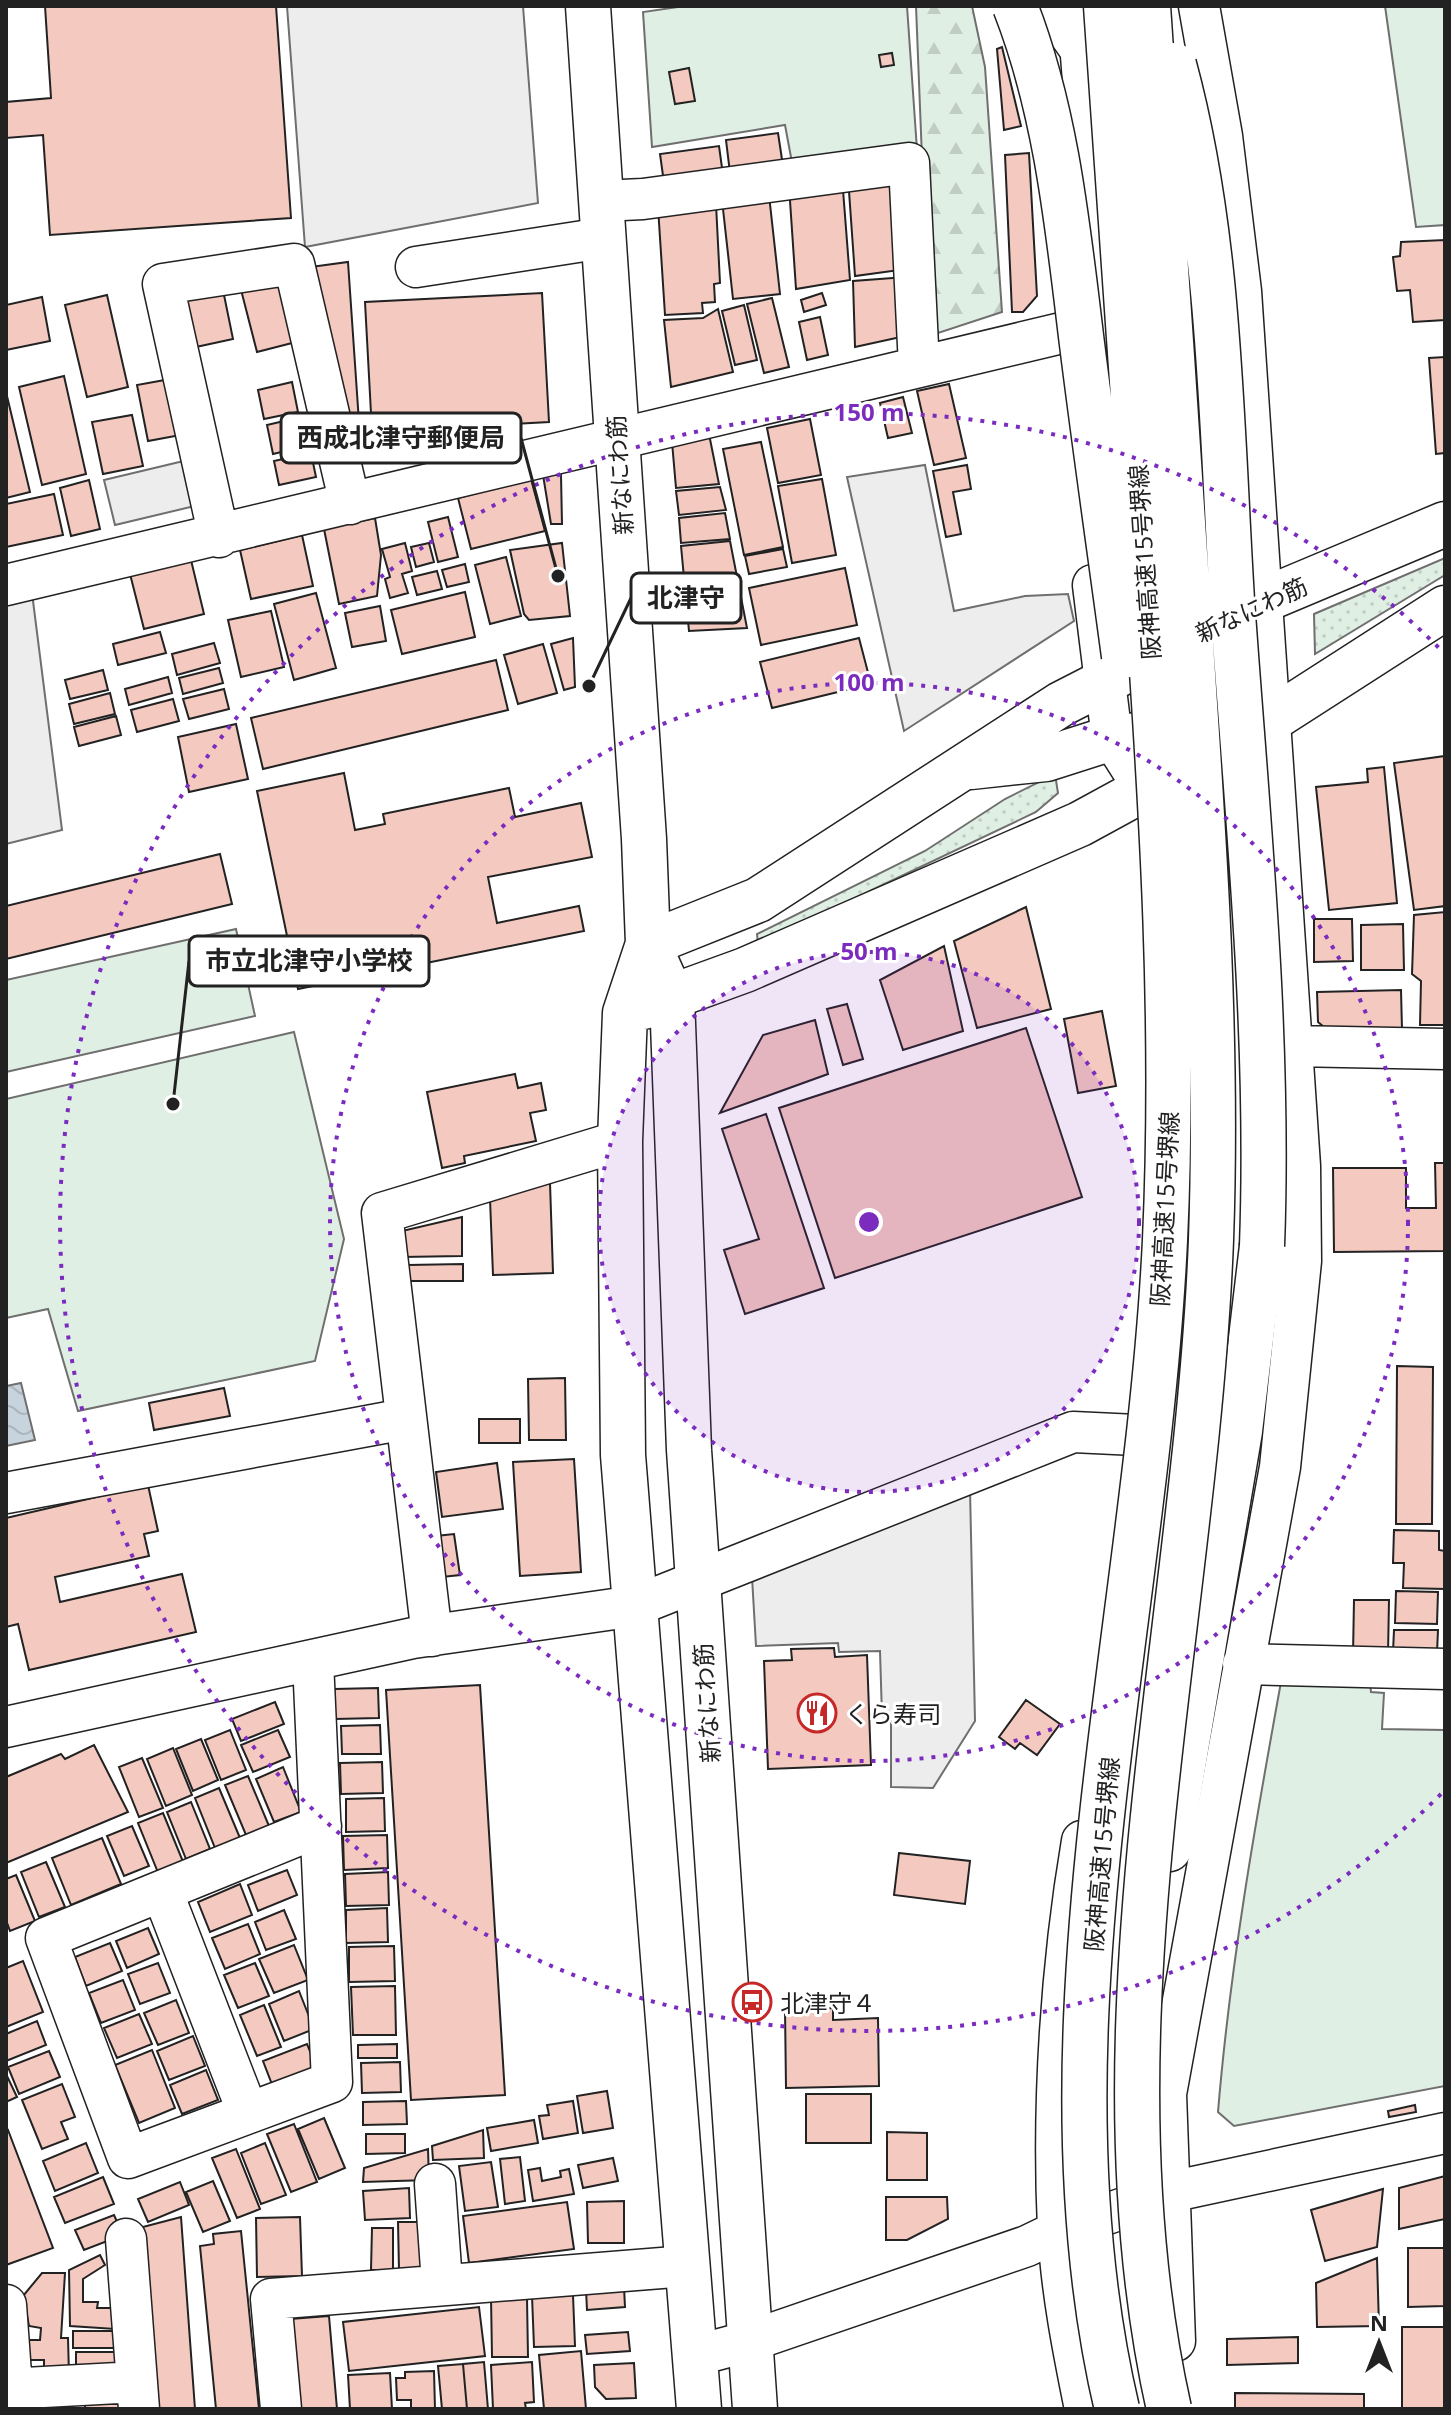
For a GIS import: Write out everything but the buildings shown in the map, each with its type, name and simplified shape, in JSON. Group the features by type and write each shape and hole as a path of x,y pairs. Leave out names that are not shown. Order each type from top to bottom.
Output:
{"main road":[{"name":"新なにわ筋","path":"588,6 644,839 648,944 625,1013 620,1141 623,1455 699,2409"},
{"path":"1015,6 1028,38 1049,117 1066,216 1170,983"},
{"path":"1052,6 1079,26"},
{"name":"阪神高速15号堺線","path":"1106,6 1170,983 1165,1243 1100,1858 1085,2092 1088,2193 1096,2280 1117,2409"},
{"name":"阪神高速15号堺線","path":"1148,6 1205,859 1214,1119 1211,1246 1151,1859 1137,2089 1139,2185 1148,2287 1169,2409"},
{"path":"1137,2089 1173,1823 1254,1333 1265,1162 1260,1005 1215,341 1196,170 1182,98 1155,6"},
{"name":"新なにわ筋","path":"648,944 758,900 1061,704 1264,600 1445,524"},
{"path":"625,1013 745,970 1051,837 1145,790 1269,721 1445,608"},
{"path":"961,768 1046,759 1145,734 1269,721"},
{"name":"新なにわ筋","path":"648,944 672,997 689,1450 755,2409"}],"street":[{"path":"1044,6 1120,674 1145,734 1145,790 1161,1069 1154,1236 1117,1639 1070,1913 1056,2133 1058,2231 1085,2409"},
{"path":"1185,2409 1172,2324 1166,2094 1243,1664 1265,1562 1293,1359 1301,1245 1292,1046 1269,721 1264,600 1241,291 1224,149 1199,6"},
{"path":"1079,26 1083,328"},
{"path":"416,267 602,219 643,199 909,163 919,366"},
{"path":"219,537 163,284 294,264 350,504"},
{"path":"6,585 219,537 617,437 1241,291"},
{"path":"1145,790 1145,734 1264,600"},
{"path":"1292,1046 1445,1049"},
{"path":"432,1636 382,1213 620,1141"},
{"path":"6,1493 405,1419"},
{"path":"6,1727 432,1636 576,1612 635,1606 1073,1432 1136,1435"},
{"path":"313,1661 321,1826 332,2082 128,2158 46,1938 321,1826"},
{"path":"1243,1664 1445,1669"},
{"path":"162,1891 248,2113"},
{"path":"694,2356 750,2341 1036,2243 1058,2231 1170,2192 1445,2133"},
{"path":"435,2184 442,2283"},
{"path":"6,2305 9,2388 138,2396 126,2239"},
{"path":"281,2409 271,2299 442,2283 687,2266"}],"green space":[{"path":"685,6 907,6 917,150 793,168 785,125 652,147 643,12"},
{"path":"916,6 972,6 985,67 1002,312 929,336"},
{"path":"1385,6 1445,6 1445,225 1416,227"},
{"path":"1445,558 1445,575 1315,654 1314,614"},
{"path":"1055,774 1058,793 1036,812 758,944 757,934 925,851 1005,799"},
{"path":"236,929 255,1016 6,1072 6,980"},
{"path":"294,1032 344,1239 315,1361 78,1411 48,1309 6,1318 6,1099"},
{"path":"1281,1682 1370,1682 1371,1692 1384,1693 1382,1729 1445,1730 1445,2086 1234,2126 1218,2112 1223,2058 1244,1896"}],"shaded area":[{"path":"287,6 523,6 538,203 305,247"},
{"path":"192,459 203,504 115,525 104,480"},
{"path":"925,465 954,611 1025,596 1068,594 1074,621 904,731 847,477"},
{"path":"32,593 62,830 6,844 6,600"},
{"path":"970,1489 975,1721 933,1788 891,1787 891,1717 882,1716 880,1651 839,1652 838,1643 756,1646 752,1577"}],"water":[{"path":"21,1383 35,1440 6,1446 6,1386"}],"place":[{"name":"西成北津守郵便局","path":"558,576"},
{"name":"北津守","path":"589,686"},
{"name":"市立北津守小学校","path":"173,1104"},
{"name":"くら寿司","path":"817,1713"},
{"name":"北津守４","path":"752,2002"}]}
